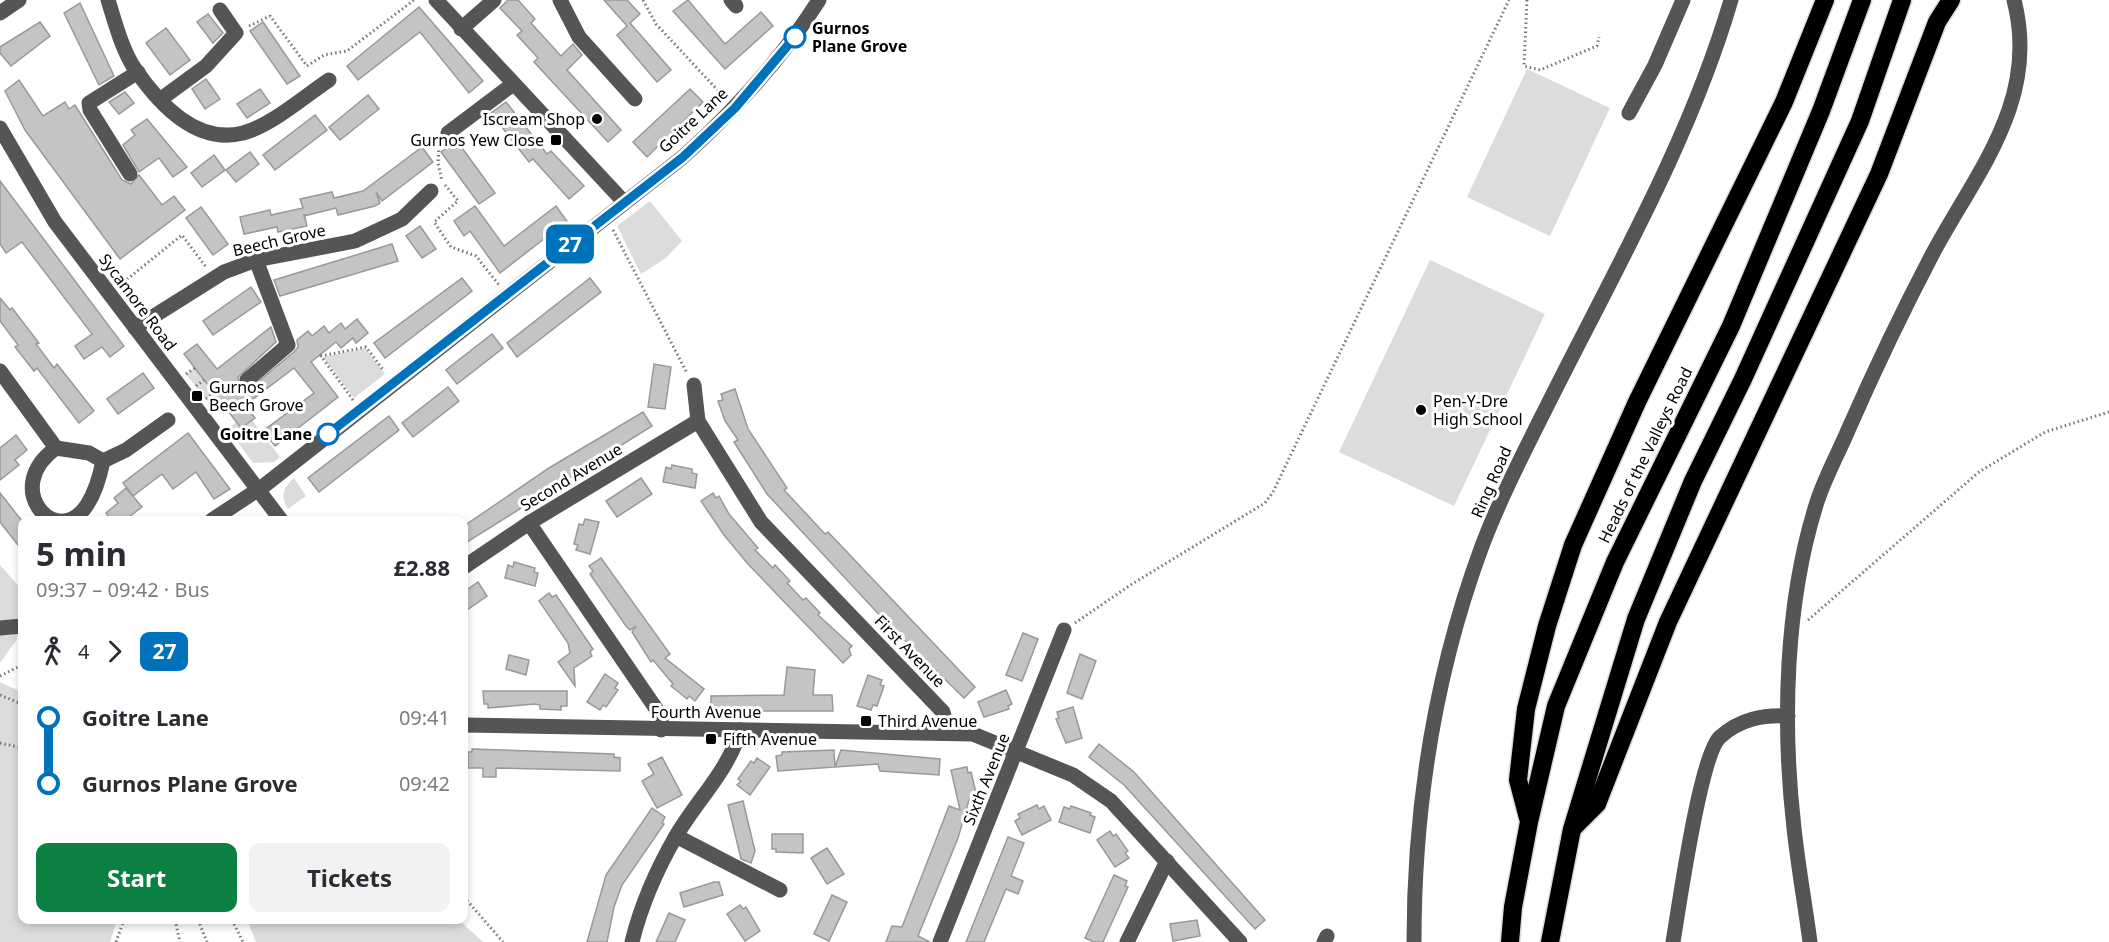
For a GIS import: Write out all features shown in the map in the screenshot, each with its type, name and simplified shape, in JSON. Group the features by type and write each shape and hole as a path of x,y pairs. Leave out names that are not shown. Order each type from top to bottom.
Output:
{"highway":[{"path":"1529,822 1518,780 1526,709 1547,626 1573,545 1637,402 1784,102 1825,0"},
{"name":"Heads of the Valleys Road","path":"1510,942 1513,907 1529,822 1561,695 1615,562 1731,326 1821,111 1862,0"},
{"path":"1550,942 1572,829 1636,619 1693,481 1748,369 1860,121 1902,0"},
{"path":"1572,829 1597,804 1668,622 1879,174 1937,22 1951,0"}],"street":[{"path":"0,13 19,0"},
{"path":"108,0 138,72 175,117 194,128 215,134 232,135 260,126 329,80"},
{"path":"436,0 461,30 624,202"},
{"path":"461,30 494,0"},
{"path":"560,0 579,38 635,99"},
{"name":"Goitre Lane","path":"218,516 258,490 606,215 683,157 735,108 799,32 819,0"},
{"path":"1629,113 1655,65 1683,0"},
{"name":"Ring Road","path":"1414,942 1417,849 1425,765 1437,699 1482,546 1517,467 1668,162 1723,28 1731,0"},
{"path":"1810,942 1793,827 1788,717 1791,635 1817,501 1886,345 1934,251 1991,156 2018,84 2021,26 2014,0"},
{"path":"160,99 206,66 236,33 220,10"},
{"path":"130,174 90,110 89,103 138,72"},
{"path":"448,133 513,84"},
{"name":"Sycamore Road","path":"0,128 55,222 258,490"},
{"name":"Beech Grove","path":"135,328 214,278 256,260 356,241 402,219 436,186"},
{"path":"247,380 288,345 256,260"},
{"path":"0,371 56,448"},
{"name":"First Avenue","path":"694,385 698,421 762,522 943,712 948,733"},
{"path":"103,461 126,450 168,420"},
{"name":"Second Avenue","path":"468,564 528,523 698,421"},
{"path":"42,516 37,513 30,500 29,485 39,458 56,448 89,453 103,461"},
{"path":"76,516 87,506 97,486 103,461"},
{"path":"258,490 277,516"},
{"path":"528,523 661,716 661,730"},
{"path":"0,628 18,626"},
{"name":"Sixth Avenue","path":"940,942 1064,630"},
{"path":"1673,942 1700,792 1708,759 1718,738 1742,721 1767,715 1788,717"},
{"name":"Fourth Avenue","path":"468,725 948,733"},
{"path":"632,942 640,911 676,836 735,749 740,730"},
{"path":"948,733 973,734 1016,751 1073,775 1110,801 1240,942"},
{"path":"676,836 780,890"},
{"path":"1127,942 1167,861"}],"path":[{"path":"236,33 270,16 307,66 324,56 347,51 414,0"},
{"path":"643,0 656,24 735,108"},
{"path":"1064,630 1265,503 1273,492 1509,0"},
{"path":"1527,0 1524,66 1540,70 1597,46 1599,37"},
{"path":"448,133 440,139 436,186 458,201 434,222 451,247 476,256 506,294"},
{"path":"606,215 694,385"},
{"path":"109,294 182,235 214,278"},
{"path":"360,408 321,356 366,347 393,382"},
{"path":"1791,635 1979,472 2045,432 2109,412"},
{"path":"0,676 18,667"},
{"path":"0,695 18,702"},
{"path":"0,743 18,747"},
{"path":"468,902 503,942"},
{"path":"116,942 123,924"},
{"path":"177,924 180,942"},
{"path":"200,924 207,942"},
{"path":"234,924 243,942"}],"shaded area":[{"path":"1527,69 1610,108 1550,236 1467,197"},
{"path":"650,201 682,241 666,258 641,274 617,226"},
{"path":"1430,260 1545,314 1454,506 1339,452"},
{"path":"365,348 385,374 354,398 323,357"},
{"path":"195,368 224,405 215,411 186,374"},
{"path":"252,420 280,457 274,462 253,463 228,429 236,422 242,428"},
{"path":"294,478 306,496 288,509 283,496 287,485"},
{"path":"0,565 18,586 18,626 17,639 0,663"},
{"path":"0,682 18,691 18,924 116,924 110,942 0,942"},
{"path":"249,924 463,924 483,942 256,942"}],"building":[{"path":"508,0 518,0 535,19 531,23 561,56 573,44 582,55 567,70 621,130 608,142 534,62 538,58 517,35 522,31 500,8"},
{"path":"604,0 627,0 640,14 630,23 671,70 657,82 617,35 627,26"},
{"path":"688,0 725,44 761,12 773,26 725,69 673,11"},
{"path":"80,3 114,76 99,85 64,13"},
{"path":"419,7 483,81 469,93 420,32 358,80 347,66"},
{"path":"208,14 223,33 213,43 197,22"},
{"path":"40,22 50,36 11,66 0,53 0,47"},
{"path":"263,22 300,76 287,84 250,31"},
{"path":"166,28 190,60 170,75 146,43"},
{"path":"206,79 220,99 205,109 192,89"},
{"path":"19,80 43,116 65,102 69,109 75,105 122,180 131,184 139,175 162,205 174,196 185,210 120,259 25,130 5,91"},
{"path":"260,89 270,103 247,118 237,104"},
{"path":"690,89 703,102 647,157 633,142"},
{"path":"125,92 134,103 119,114 109,102"},
{"path":"368,95 379,109 340,140 329,127"},
{"path":"506,102 547,154 551,151 584,186 569,199 533,159 529,162 491,113"},
{"path":"315,115 327,130 275,170 263,155"},
{"path":"147,119 187,167 173,177 159,158 139,172 123,145 135,135 131,130"},
{"path":"457,141 495,193 479,204 441,152"},
{"path":"422,147 433,162 382,201 376,192 380,203 375,206 338,215 336,208 304,216 307,226 278,232 277,227 244,234 240,217 270,210 271,215 303,208 300,199 332,192 334,198 363,191"},
{"path":"250,152 259,164 236,182 226,170"},
{"path":"214,155 225,170 202,187 191,173"},
{"path":"0,181 124,346 110,357 102,347 84,359 75,346 92,334 22,242 6,253 0,244"},
{"path":"475,206 504,246 556,206 567,221 500,273 470,231 464,236 454,221"},
{"path":"201,207 228,244 213,255 186,218"},
{"path":"420,226 436,249 422,258 406,236"},
{"path":"392,244 398,261 280,296 274,280"},
{"path":"462,278 472,291 385,358 374,343"},
{"path":"590,278 601,292 517,357 507,343"},
{"path":"251,287 261,302 213,335 203,321"},
{"path":"0,298 10,310 12,308 39,343 36,344 54,368 57,364 94,411 79,423 37,368 34,371 15,347 18,345 0,321"},
{"path":"357,319 368,333 356,343 353,338 341,348 336,342 311,362 338,397 275,446 263,431 314,393 294,368 245,405 255,418 241,428 184,354 197,344 217,369 271,327 276,342 238,377 240,387 249,389 294,352 298,347 297,340 308,331 312,336 324,326 329,333 341,323 345,329"},
{"path":"492,334 503,348 457,384 446,370"},
{"path":"654,364 671,367 665,409 648,407"},
{"path":"143,373 154,388 118,414 107,399"},
{"path":"448,387 459,401 413,437 402,423"},
{"path":"735,389 748,429 787,488 784,490 825,534 828,532 975,687 964,698 886,622 767,494 734,442 738,440 725,421 718,401 723,400 721,394"},
{"path":"643,412 652,426 468,541 468,523 549,468"},
{"path":"389,416 399,430 319,492 308,478"},
{"path":"188,433 230,489 214,499 196,472 173,489 162,474 133,496 123,483"},
{"path":"16,435 27,450 15,460 19,465 0,480 0,448"},
{"path":"672,465 692,469 692,473 697,474 695,488 663,482 666,467 671,469"},
{"path":"641,478 652,494 617,517 606,501"},
{"path":"126,488 142,507 130,516 108,516 106,513 118,503 114,498"},
{"path":"0,493 18,516 18,545 0,522"},
{"path":"713,493 716,498 719,496 729,514 758,548 755,550 773,568 775,565 790,581 787,583 803,600 806,598 820,613 818,615 852,646 849,649 851,655 843,663 748,564 724,535 701,501"},
{"path":"585,519 599,522 590,554 576,550 578,545 574,544 579,524 583,525"},
{"path":"601,558 670,654 665,658 704,689 695,701 689,696 687,699 671,686 673,684 653,660 651,662 632,632 636,626 630,630 626,626 590,574 593,571 589,566"},
{"path":"514,562 535,568 534,572 538,573 535,586 505,578 508,565 513,567"},
{"path":"478,582 487,596 468,609 468,589"},
{"path":"549,593 552,597 556,595 593,649 590,652 592,656 574,668 575,686 558,662 570,653 568,643 539,601"},
{"path":"1023,633 1038,639 1022,681 1006,675"},
{"path":"1080,654 1096,661 1082,699 1067,693"},
{"path":"509,655 529,660 526,675 506,669"},
{"path":"787,667 815,670 813,695 832,695 833,711 711,711 711,696 784,695"},
{"path":"605,674 618,683 615,688 618,690 606,707 603,705 600,710 587,702"},
{"path":"868,675 882,680 880,685 884,686 877,706 873,705 871,710 857,706"},
{"path":"1006,690 1012,704 1008,706 1009,709 984,717 978,702"},
{"path":"483,691 567,691 567,706 561,706 561,710 540,709 540,705 535,704 488,708 488,704 484,704"},
{"path":"1073,707 1082,738 1066,743 1056,719 1059,718 1057,712"},
{"path":"1099,744 1134,772 1265,920 1255,929 1124,785 1089,757"},
{"path":"472,749 614,754 614,757 620,758 620,771 496,768 496,777 483,777 483,768 468,768 468,752 472,752"},
{"path":"834,750 835,767 841,750 940,759 939,775 880,771 878,764 778,771 776,756 782,755 782,752"},
{"path":"662,757 682,795 657,808 642,781 654,774 648,764"},
{"path":"757,758 770,767 750,795 737,785 741,781 738,779 751,761 754,763"},
{"path":"967,767 968,773 971,772 976,793 972,794 974,799 969,800 958,838 918,936 930,942 886,942 892,926 902,927 949,806 960,810 951,770"},
{"path":"743,801 755,851 751,863 741,859 728,805"},
{"path":"1037,805 1039,809 1044,806 1051,820 1022,835 1015,821 1020,818 1018,814"},
{"path":"1071,806 1091,813 1090,815 1095,817 1090,833 1059,822 1064,807 1070,809"},
{"path":"652,808 665,817 662,823 664,824 622,885 614,907 607,942 587,942 606,875"},
{"path":"1110,831 1113,836 1116,834 1128,851 1125,853 1129,858 1115,867 1097,840"},
{"path":"772,834 803,834 803,853 776,852 776,849 772,849"},
{"path":"1008,837 1024,843 1011,876 1023,881 1018,894 1006,889 984,942 966,942"},
{"path":"827,848 844,874 827,884 811,858"},
{"path":"1114,875 1127,881 1125,886 1128,887 1103,942 1094,942 1085,938"},
{"path":"719,882 723,895 684,907 680,893"},
{"path":"832,895 847,902 829,941 814,934"},
{"path":"740,905 743,909 746,907 760,931 745,941 727,914"},
{"path":"669,913 685,920 675,942 656,942"},
{"path":"1197,920 1200,936 1173,941 1170,924"}],"bus line":[{"name":"27","path":"328,434 589,228 683,157 735,108 795,37"}],"place":[{"name":"Gurnos Plane Grove","path":"795,37"},
{"name":"Iscream Shop","path":"597,119"},
{"name":"Gurnos Yew Close","path":"556,140"},
{"name":"Gurnos Beech Grove","path":"197,396"},
{"name":"Pen-Y-Dre High School","path":"1421,410"},
{"name":"Goitre Lane","path":"328,434"},
{"name":"Third Avenue","path":"866,721"},
{"name":"Fifth Avenue","path":"711,739"}]}
